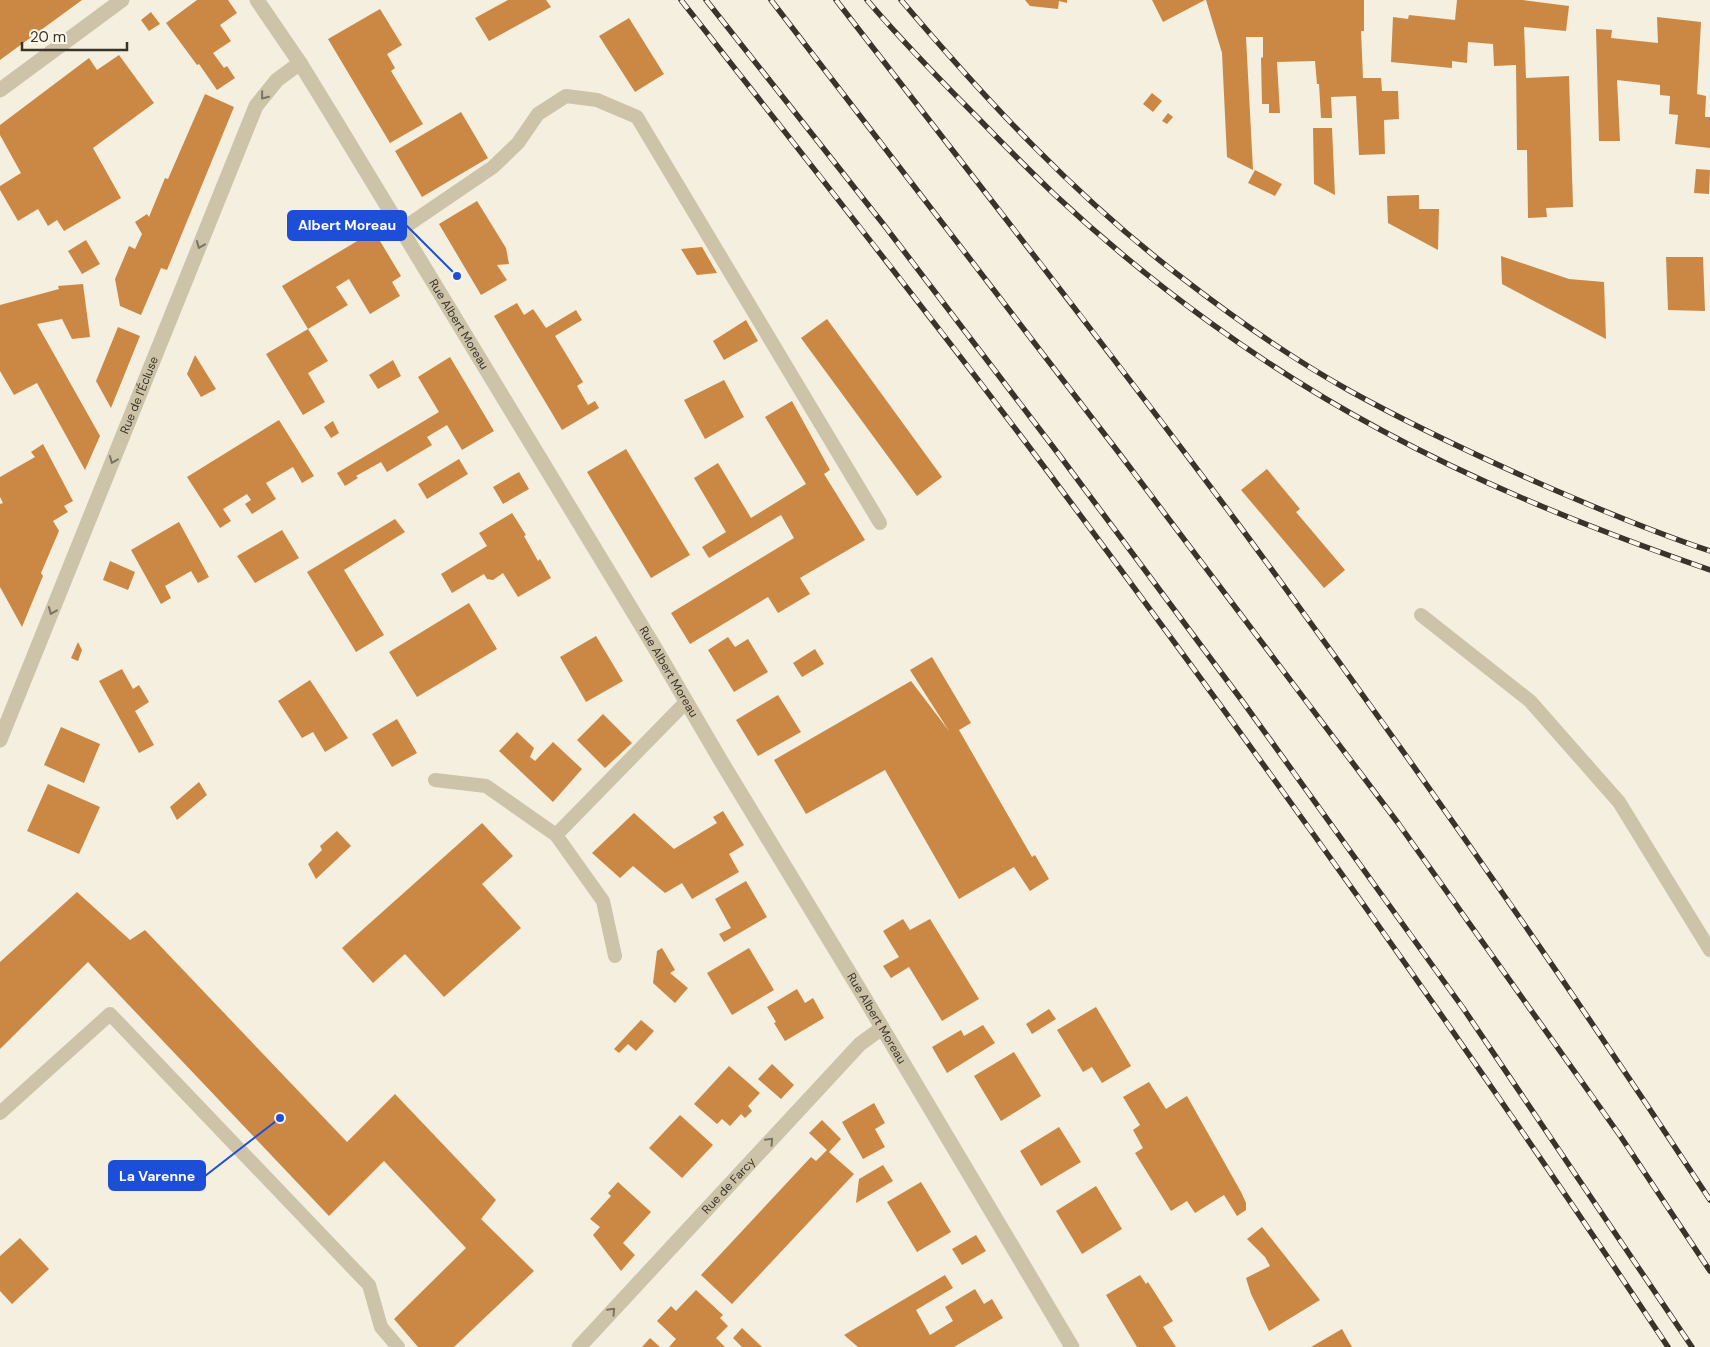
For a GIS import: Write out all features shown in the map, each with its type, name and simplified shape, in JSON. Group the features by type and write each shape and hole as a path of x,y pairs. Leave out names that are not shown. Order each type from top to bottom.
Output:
{"street":[{"path":"0,90 122,0"},
{"name":"Rue Albert Moreau","path":"257,0 300,63 402,229 655,648 1072,1347"},
{"name":"Rue de l'Écluse","path":"0,740 256,106 277,80 300,63"},
{"name":"Rue de Farcy","path":"579,1347 860,1044 882,1028"}],"lane":[{"path":"402,229 493,167 518,143 538,114 566,96 597,100 637,117 880,522"},
{"path":"1421,616 1530,701 1619,802 1710,950"},
{"path":"556,836 686,702"},
{"path":"435,780 486,786 556,836 603,901 615,956"},
{"path":"0,1113 110,1014 369,1285 381,1327 398,1347"}],"building":[{"path":"0,0 82,0 0,60"},
{"path":"197,0 228,0 237,13 220,25 231,41 213,53 224,68 227,66 235,78 217,90 166,23"},
{"path":"508,0 546,0 551,7 489,41 475,18"},
{"path":"1025,0 1067,0 1067,3 1059,1 1058,9 1030,6"},
{"path":"1152,0 1205,0 1163,22"},
{"path":"1206,0 1364,0 1364,31 1361,31 1363,78 1381,78 1382,91 1398,91 1399,119 1384,120 1385,154 1359,155 1356,96 1331,97 1332,118 1321,118 1319,84 1317,84 1315,61 1277,62 1280,113 1269,113 1269,104 1262,104 1261,58 1263,57 1263,37 1246,37 1253,170 1227,157 1222,53"},
{"path":"1457,0 1523,0 1569,6 1566,31 1524,27 1526,78 1569,76 1573,207 1546,208 1547,217 1528,218 1527,150 1517,150 1516,65 1494,66 1493,44 1468,42 1467,63 1452,61 1452,68 1391,62 1393,17 1408,19 1409,15 1455,20"},
{"path":"380,9 402,45 387,54 395,68 391,71 423,124 390,143 328,39"},
{"path":"151,12 160,24 149,31 141,20"},
{"path":"1657,17 1701,22 1697,94 1706,96 1705,117 1710,117 1710,148 1675,144 1678,115 1669,114 1670,96 1660,95 1660,85 1617,80 1620,141 1599,141 1596,29 1612,30 1611,38 1658,43"},
{"path":"629,18 664,74 635,92 599,36"},
{"path":"119,55 154,103 93,148 121,198 64,231 57,220 48,226 38,209 18,221 0,190 0,186 21,173 0,135 0,125 89,58 97,70"},
{"path":"1152,93 1162,101 1153,112 1143,104"},
{"path":"205,94 234,107 167,270 161,268 141,315 120,306 115,279 129,246 135,249 142,234 135,222 147,214 149,217 165,178 168,179"},
{"path":"461,112 488,158 422,197 395,151"},
{"path":"1168,113 1173,117 1167,124 1162,121"},
{"path":"1313,128 1332,128 1335,195 1314,184"},
{"path":"1696,169 1710,170 1709,194 1694,193"},
{"path":"1255,170 1282,184 1275,196 1248,183"},
{"path":"1419,195 1419,209 1439,209 1438,250 1388,223 1387,196"},
{"path":"477,201 506,248 509,264 497,265 507,280 481,295 439,224"},
{"path":"374,231 401,276 392,282 400,296 370,314 349,279 336,287 348,305 308,329 282,286"},
{"path":"86,240 100,264 82,274 68,251"},
{"path":"702,247 717,273 697,275 681,249"},
{"path":"1501,256 1569,279 1604,282 1606,339 1502,284"},
{"path":"1666,257 1703,257 1705,311 1668,310"},
{"path":"83,284 90,337 72,339 62,319 37,324 100,436 85,470 37,383 14,395 0,371 0,305 59,289 58,286"},
{"path":"517,303 524,315 533,309 546,328 576,310 582,320 555,336 583,382 577,386 588,405 595,401 599,408 562,430 494,316"},
{"path":"827,319 942,477 917,496 801,338"},
{"path":"746,320 758,341 724,360 713,341"},
{"path":"118,327 140,336 111,408 96,381"},
{"path":"308,329 328,361 308,373 325,402 303,415 266,354"},
{"path":"195,355 216,389 201,397 187,374"},
{"path":"450,357 494,431 462,450 447,425 427,437 432,445 387,472 381,462 356,476 358,478 345,486 337,473 439,412 418,377"},
{"path":"393,360 401,376 378,389 369,375"},
{"path":"724,380 744,417 705,439 684,400"},
{"path":"792,401 830,470 824,474 865,540 800,578 810,594 778,613 768,597 690,644 671,613 794,538 781,515 709,558 702,547 726,532 694,478 718,463 751,518 806,484 765,417"},
{"path":"279,420 314,476 302,483 293,467 266,483 276,499 252,514 245,504 251,500 247,494 223,509 231,521 220,528 187,477"},
{"path":"333,421 339,433 331,438 324,427"},
{"path":"43,444 73,501 64,506 68,512 53,521 59,531 41,573 43,576 22,627 0,587 0,504 3,503 0,497 0,477 35,457 31,452"},
{"path":"626,449 690,555 651,578 587,472"},
{"path":"459,459 468,474 427,499 418,484"},
{"path":"1267,469 1300,509 1296,512 1345,570 1324,588 1241,490"},
{"path":"519,472 529,489 503,504 493,487"},
{"path":"512,513 526,535 524,536 538,561 540,559 551,578 518,597 503,573 493,580 487,579 484,574 452,593 441,574 487,546 479,533"},
{"path":"395,519 405,532 344,570 384,635 356,652 307,572"},
{"path":"179,522 209,577 198,583 191,571 165,586 171,598 161,604 131,550"},
{"path":"282,530 299,558 255,583 237,556"},
{"path":"110,561 135,572 128,590 103,580"},
{"path":"469,603 497,649 417,697 389,652"},
{"path":"596,636 623,681 586,702 560,657"},
{"path":"728,637 735,647 748,639 768,672 734,692 708,650"},
{"path":"78,642 82,650 78,661 71,658"},
{"path":"815,649 824,664 802,677 793,663"},
{"path":"932,657 971,723 959,730 1032,857 1035,855 1049,879 1030,891 1014,867 959,899 885,770 806,814 774,760 911,681 949,731 910,670"},
{"path":"122,669 133,689 139,685 149,702 135,711 154,745 139,753 99,681"},
{"path":"310,680 348,738 325,752 313,732 302,738 278,701"},
{"path":"778,695 801,732 758,756 736,720"},
{"path":"603,714 632,743 605,768 577,740"},
{"path":"397,719 417,753 392,767 372,734"},
{"path":"61,727 100,744 84,783 44,765"},
{"path":"517,732 534,748 530,757 535,761 553,742 582,769 553,802 499,751"},
{"path":"199,782 207,795 177,820 170,807"},
{"path":"48,784 100,807 79,854 27,831"},
{"path":"723,811 744,845 729,854 739,872 692,899 682,883 665,893 633,866 620,878 592,853 634,813 674,849 717,823 713,817"},
{"path":"482,823 513,856 482,884 521,928 444,997 405,954 373,983 342,948"},
{"path":"337,831 351,846 316,879 308,864 322,850 320,846"},
{"path":"746,881 767,917 724,942 719,934 731,928 715,899"},
{"path":"77,892 130,940 145,930 347,1142 395,1094 496,1200 481,1219 534,1271 454,1347 418,1347 394,1319 466,1248 384,1161 329,1216 88,962 0,1049 0,962"},
{"path":"903,919 910,930 930,919 979,999 942,1021 909,967 891,978 883,966 899,957 883,931"},
{"path":"662,948 675,970 670,973 688,988 675,1003 653,983 657,951"},
{"path":"749,948 774,990 732,1015 707,973"},
{"path":"797,989 805,1003 813,998 824,1018 785,1041 767,1007"},
{"path":"1096,1007 1131,1066 1102,1083 1092,1067 1083,1072 1057,1030"},
{"path":"1049,1009 1056,1019 1032,1034 1026,1024"},
{"path":"641,1020 654,1031 636,1051 628,1044 619,1053 614,1049"},
{"path":"983,1025 995,1043 947,1073 932,1047 961,1030 964,1036"},
{"path":"1014,1052 1041,1096 1001,1121 974,1076"},
{"path":"772,1064 794,1085 781,1099 758,1079"},
{"path":"729,1066 760,1093 748,1106 752,1111 745,1118 741,1114 730,1126 722,1119 717,1124 694,1104"},
{"path":"1149,1082 1166,1109 1187,1096 1241,1192 1246,1203 1246,1210 1237,1216 1224,1195 1195,1213 1187,1201 1171,1211 1135,1153 1143,1148 1133,1130 1140,1125 1123,1097"},
{"path":"874,1103 885,1123 875,1129 885,1147 863,1159 842,1122"},
{"path":"680,1115 713,1145 682,1178 649,1148"},
{"path":"822,1120 841,1139 829,1152 854,1174 732,1304 701,1275 811,1157 816,1161 827,1150 809,1133"},
{"path":"1059,1127 1081,1162 1041,1186 1020,1151"},
{"path":"883,1165 893,1181 856,1203 859,1179"},
{"path":"618,1182 651,1212 623,1243 635,1255 621,1271 593,1235 600,1227 590,1219 611,1196 608,1193"},
{"path":"921,1182 951,1232 917,1252 887,1202"},
{"path":"1096,1186 1122,1229 1082,1254 1056,1211"},
{"path":"1262,1227 1320,1300 1269,1331 1251,1294 1246,1278 1270,1266 1265,1257 1247,1239"},
{"path":"976,1235 986,1251 962,1265 952,1249"},
{"path":"20,1238 49,1269 12,1304 0,1291 0,1256"},
{"path":"945,1275 953,1288 916,1310 930,1335 953,1321 945,1307 975,1289 984,1304 992,1299 1003,1318 954,1347 858,1347 844,1335"},
{"path":"1140,1275 1146,1284 1148,1282 1173,1321 1163,1327 1176,1347 1137,1347 1106,1295"},
{"path":"696,1290 723,1315 720,1318 728,1326 716,1338 725,1347 669,1347 676,1339 657,1321 671,1306 676,1311"},
{"path":"742,1328 762,1347 742,1347 733,1338"},
{"path":"1342,1329 1352,1347 1311,1347"},
{"path":"650,1338 660,1347 642,1347"}],"railway":[{"path":"681,0 998,405 1203,681 1439,1012 1668,1347"},
{"path":"706,0 884,225 1060,456 1243,702 1463,1008 1692,1347"},
{"path":"771,0 1119,453 1398,823 1621,1137 1710,1271"},
{"path":"836,0 1137,390 1297,604 1418,772 1536,942 1710,1200"},
{"path":"867,0 935,74 1054,194 1129,260 1169,292 1252,352 1338,406 1421,451 1502,489 1584,524 1710,570"},
{"path":"901,0 965,74 1068,180 1142,246 1263,337 1350,391 1464,449 1599,509 1710,551"}],"place":[{"name":"Albert Moreau","path":"457,276"},
{"name":"La Varenne","path":"280,1118"}]}
